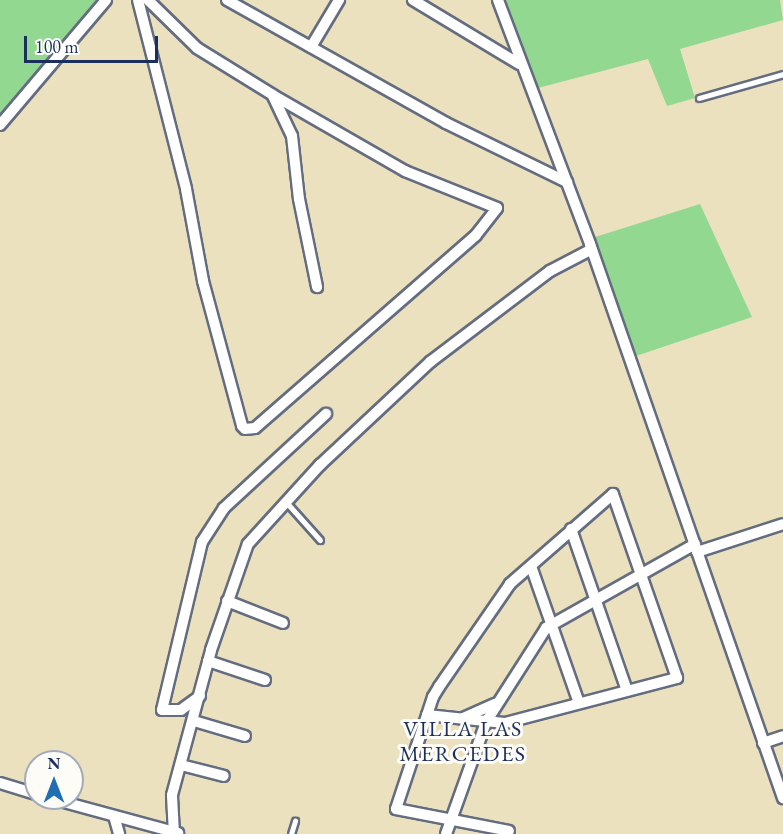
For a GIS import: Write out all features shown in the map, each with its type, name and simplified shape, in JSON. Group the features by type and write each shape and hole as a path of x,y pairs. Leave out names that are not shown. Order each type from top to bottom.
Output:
{"street":[{"path":"0,125 106,0"},
{"path":"138,0 186,189 188,216 203,281 245,429 255,428 408,297 476,235 497,208 405,171 273,95 197,48 148,0"},
{"path":"227,0 446,123 567,183"},
{"path":"311,47 339,0"},
{"path":"413,0 519,64"},
{"path":"498,0 519,64 591,249 783,798"},
{"path":"273,95 292,136 299,199 317,287"},
{"path":"84,808 176,833 171,804 208,661 248,544 285,501 448,348 550,271 591,249"},
{"path":"200,696 181,710 162,710 202,542 224,508 326,414"},
{"path":"427,715 505,723 677,678 613,494 510,584 439,687 427,715 396,809 509,831"},
{"path":"445,834 486,722 552,623 640,574 696,548 783,524"},
{"path":"571,529 627,691"},
{"path":"531,566 579,703"},
{"path":"227,601 283,623"},
{"path":"208,661 265,680"},
{"path":"457,719 498,702"},
{"path":"194,721 245,736"},
{"path":"763,743 783,736"},
{"path":"181,765 224,776"},
{"path":"0,783 24,790"},
{"path":"114,816 119,834"}],"lane":[{"path":"699,98 783,74"},
{"path":"285,501 320,540"},
{"path":"291,834 295,821"}],"green space":[{"path":"0,0 101,0 0,119"},
{"path":"506,0 780,0 783,20 680,49 695,98 667,106 648,59 538,88"},
{"path":"700,204 752,317 636,356 592,238"}],"district":[{"name":"VILLA LAS MERCEDES","path":"463,740"}]}
